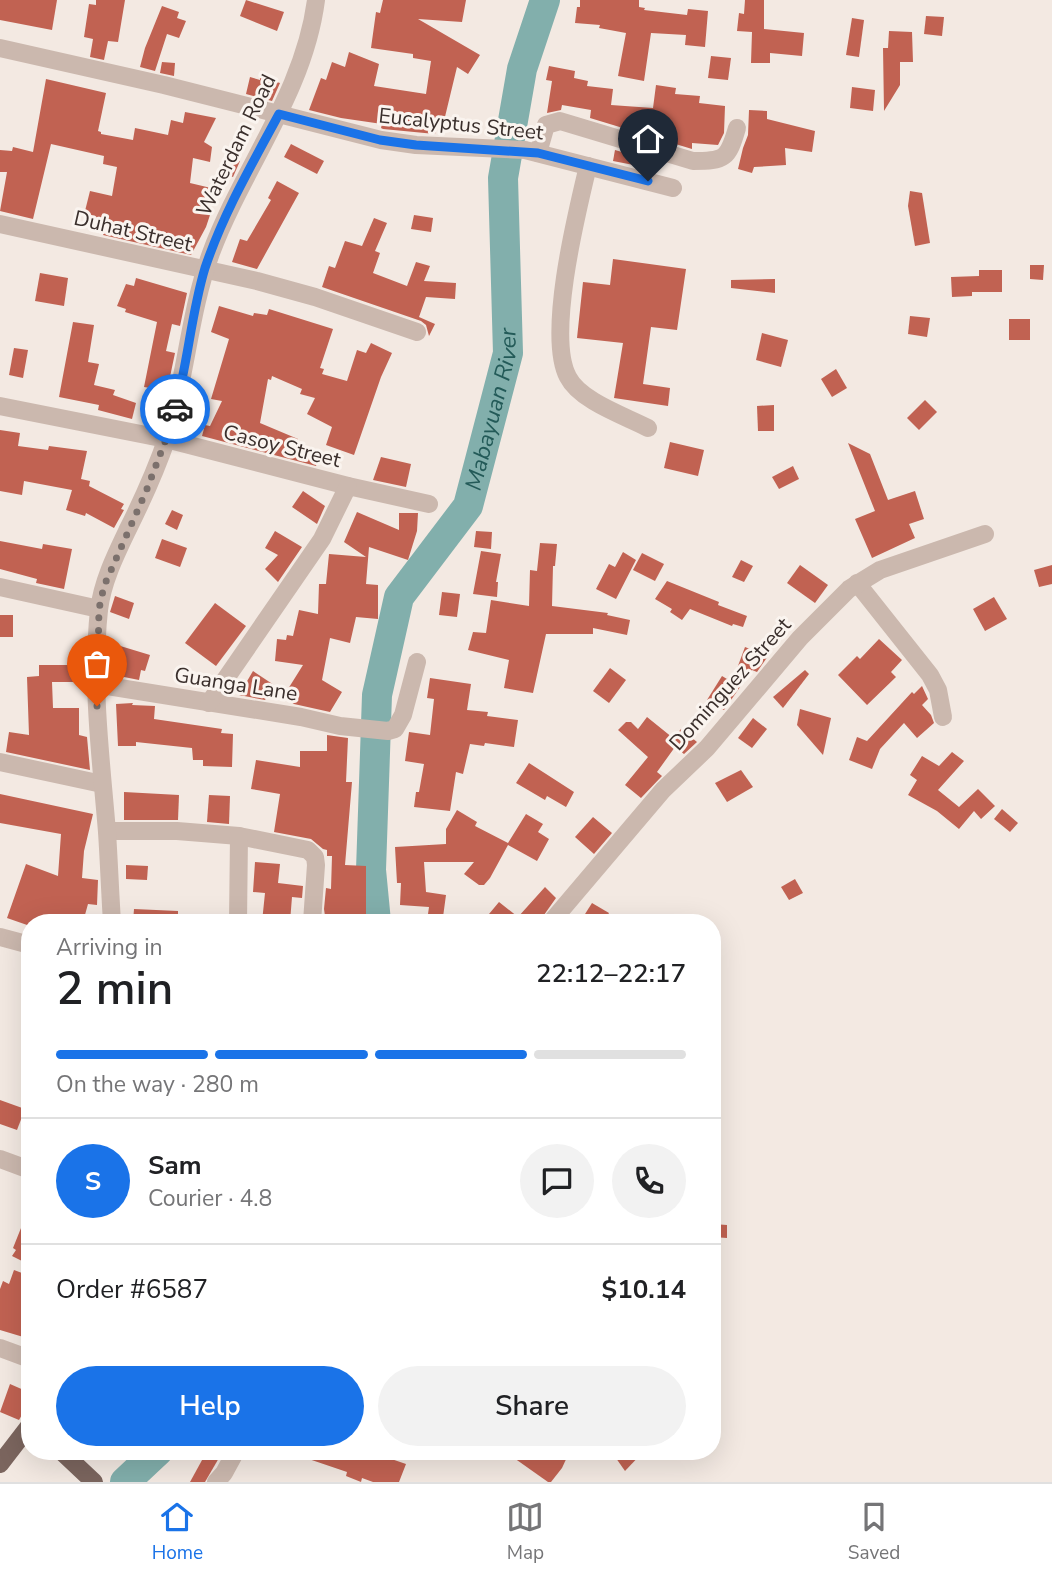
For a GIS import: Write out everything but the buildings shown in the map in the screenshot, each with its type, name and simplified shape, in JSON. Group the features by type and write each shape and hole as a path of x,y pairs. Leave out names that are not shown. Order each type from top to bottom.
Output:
{"main road":[{"path":"0,1464 21,1437"},
{"path":"71,1460 94,1482"}],"street":[{"name":"Waterdam Road","path":"112,914 96,684 99,609 113,563 147,489 166,439 179,394 205,271 219,232 242,183 279,114 305,49 316,0"},
{"name":"Eucalyptus Street","path":"0,48 164,85 380,140 416,145 532,151 673,187"},
{"path":"532,151 546,125 560,121 693,161 712,161 723,159 730,150 737,128"},
{"path":"588,166 561,308 561,353 568,378 586,397 648,428"},
{"name":"Duhat Street","path":"0,225 257,281 315,297 417,332"},
{"name":"Casoy Street","path":"0,406 166,439 429,504"},
{"path":"209,703 322,538 348,486"},
{"name":"Dominguez Street","path":"558,914 663,790 707,748 800,638 857,583 880,570 985,534"},
{"path":"857,583 930,675 938,690 943,717"},
{"path":"0,587 99,609"},
{"name":"Guanga Lane","path":"96,684 387,731 395,729 400,722 417,662"},
{"path":"0,762 102,784"},
{"path":"107,831 177,831 239,836 308,850 315,857 313,914"},
{"path":"238,914 239,836"},
{"path":"0,937 21,943"},
{"path":"0,1159 21,1167"},
{"path":"0,1348 21,1356"},
{"path":"216,1482 231,1460"}],"waterway":[{"name":"Mabayuan River","path":"375,914 371,870 377,695 399,597 468,506 508,353 503,178 522,69 545,0"},
{"name":"Mabayuan River","path":"125,1482 148,1460"}],"way so far":[{"path":"97,706 96,659 99,609 104,586 147,489 175,409"}],"route":[{"path":"175,409 205,271 219,232 242,183 279,114 336,131 380,140 416,145 525,150 648,181"}]}
